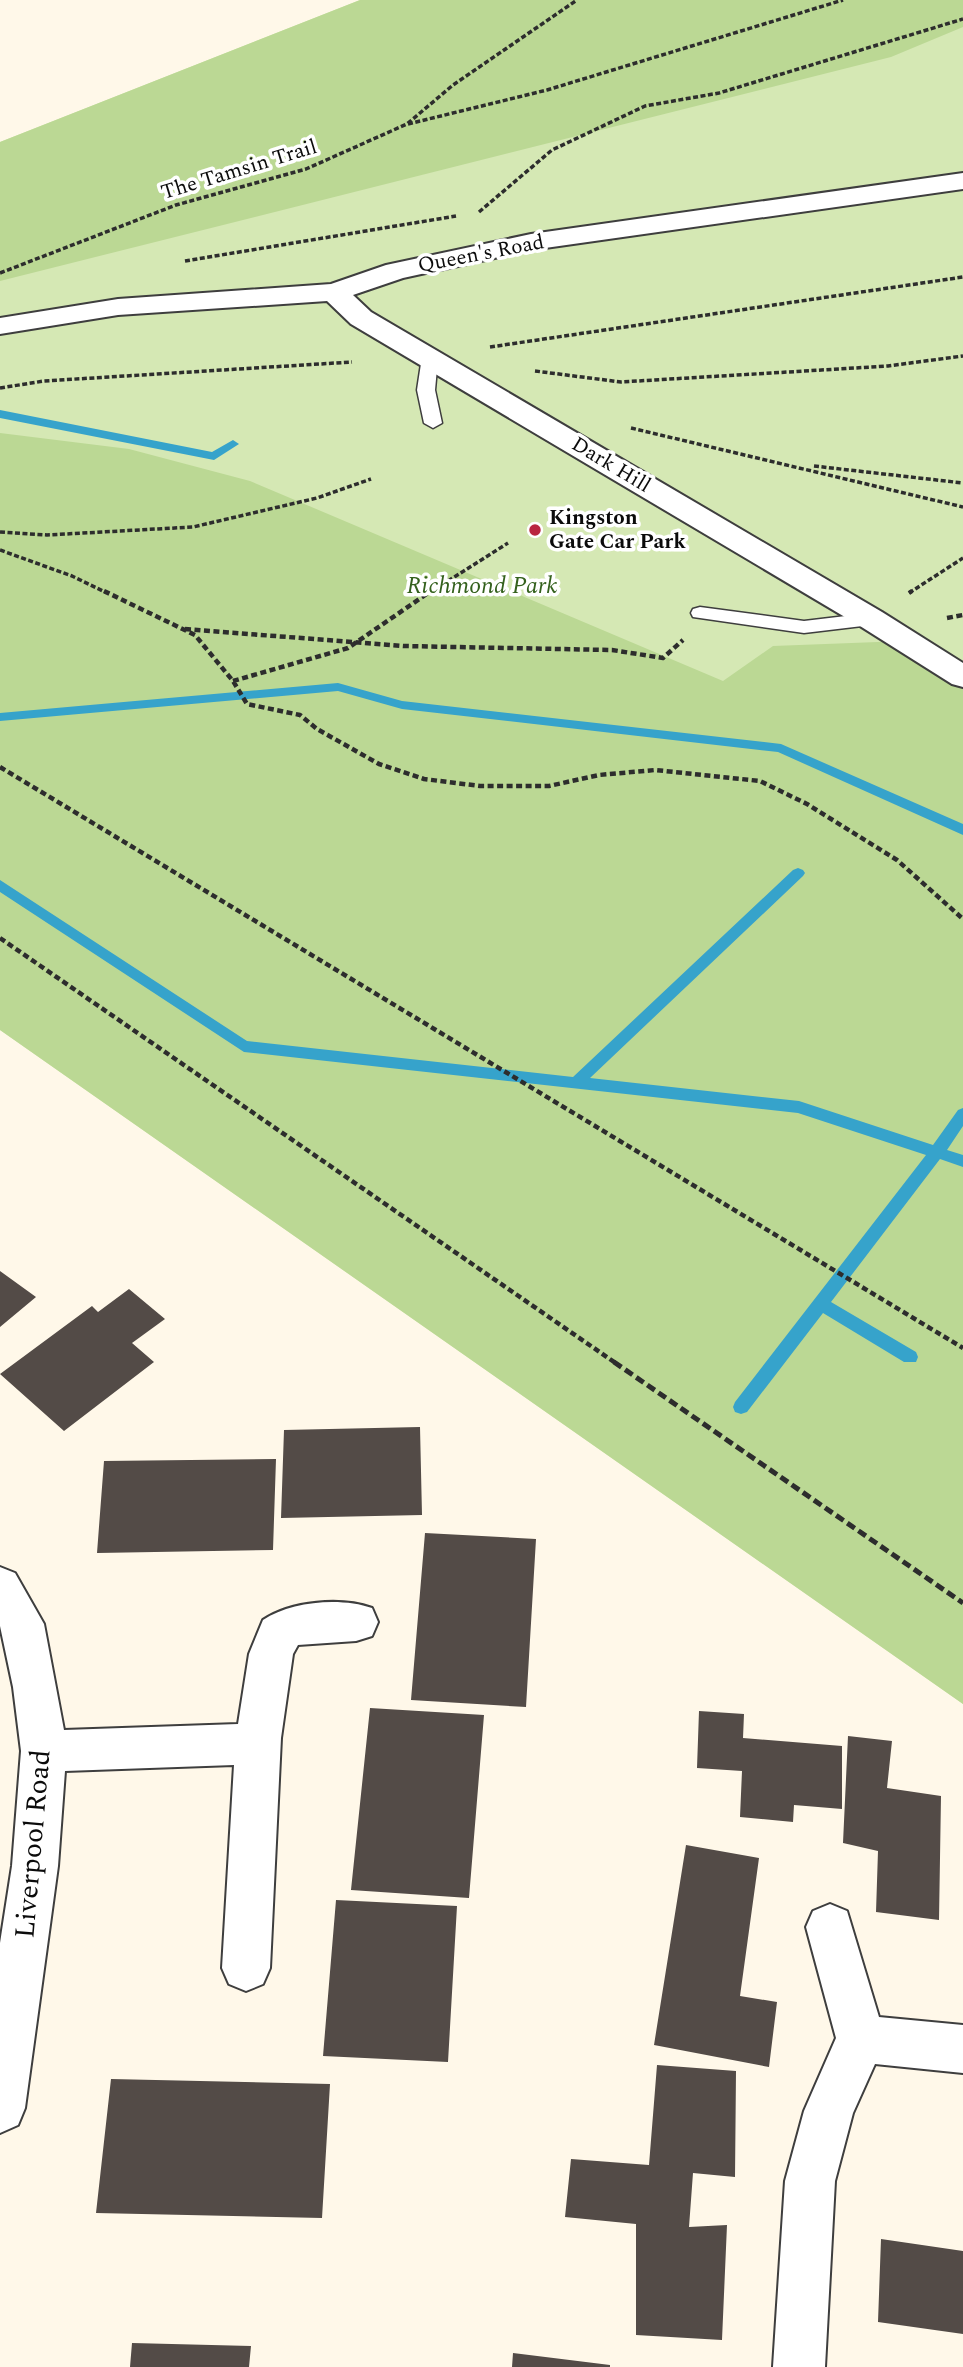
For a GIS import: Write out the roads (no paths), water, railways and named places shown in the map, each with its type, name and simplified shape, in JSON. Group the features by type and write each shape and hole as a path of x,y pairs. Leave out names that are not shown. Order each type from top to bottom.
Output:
{"street":[{"name":"Queen's Road","path":"0,326 118,307 334,292 396,271 531,242 963,181"},
{"name":"Dark Hill","path":"334,292 361,318 870,619 963,677"},
{"name":"Liverpool Road","path":"0,1586 22,1623 44,1751 36,1866 0,2108"},
{"path":"246,1968 259,1744 270,1652 279,1633 291,1626 356,1622"},
{"path":"44,1751 259,1744"},
{"path":"799,2367 810,2181 829,2111 861,2039 830,1927"},
{"path":"861,2039 963,2049"}],"lane":[{"path":"430,357 426,390 433,423"},
{"path":"700,613 804,627 870,619"}],"waterway":[{"path":"0,414 214,456 233,444"},
{"path":"0,717 338,687 402,705 781,748 963,830"},
{"path":"577,1083 798,873"},
{"path":"0,885 244,1046 577,1083"},
{"path":"577,1083 799,1107 937,1152"},
{"path":"937,1152 963,1114"},
{"path":"821,1303 937,1152"},
{"path":"937,1152 963,1161"},
{"path":"741,1407 821,1303"},
{"path":"821,1303 910,1357"}],"place":[{"name":"Kingston Gate Car Park","path":"535,530"}],"park label":[{"name":"Richmond Park","path":"482,586"}]}
